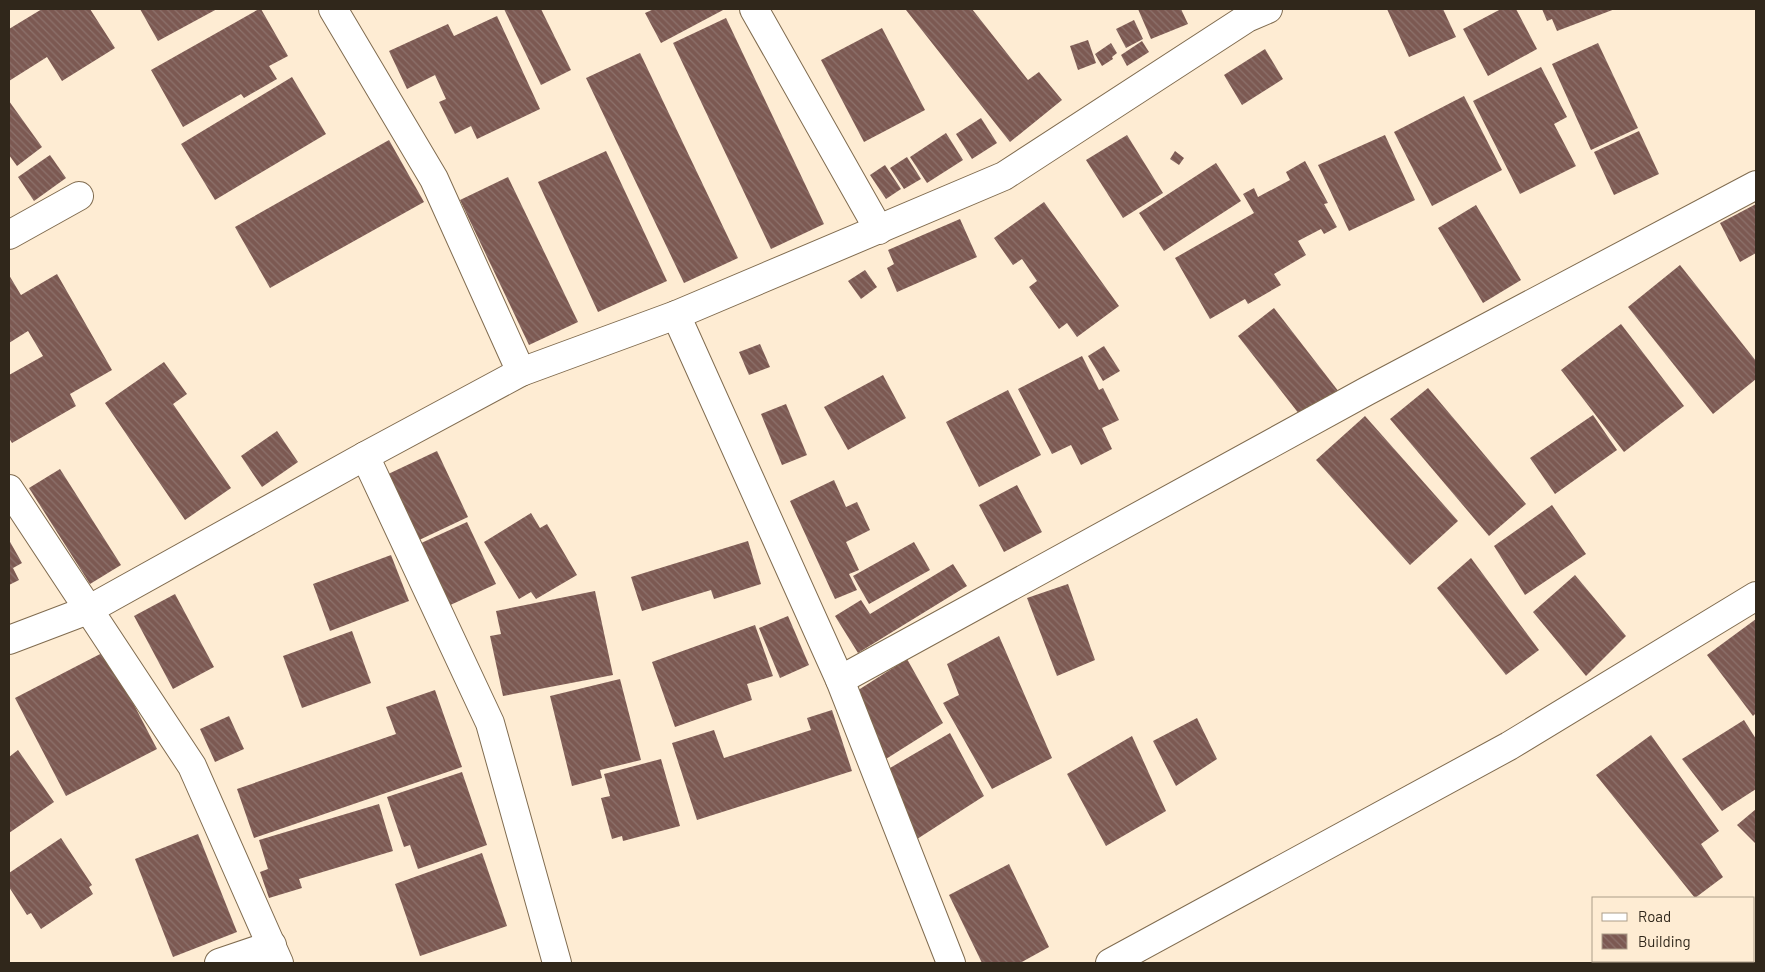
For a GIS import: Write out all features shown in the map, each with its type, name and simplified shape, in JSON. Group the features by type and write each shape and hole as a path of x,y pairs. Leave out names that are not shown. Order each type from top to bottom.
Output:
{"street":[{"path":"333,9 434,179 521,372"},
{"path":"754,9 880,230"},
{"path":"9,640 88,610 365,456 521,372 676,315 1004,176 1252,12"},
{"path":"840,680 1368,391 1756,185"},
{"path":"9,235 79,196"},
{"path":"676,315 840,680 951,963"},
{"path":"365,456 490,723 558,963"},
{"path":"9,489 192,766 275,954 219,963"},
{"path":"1110,963 1509,746 1756,596"}],"building":[{"path":"42,9 90,9 115,48 62,81 47,57 9,81 9,29"},
{"path":"140,9 217,9 158,41"},
{"path":"261,9 288,56 269,66 277,79 244,98 241,94 183,127 151,70"},
{"path":"504,9 541,9 571,70 541,85"},
{"path":"654,9 725,9 661,43 645,13"},
{"path":"972,9 1028,80 1039,72 1062,100 1010,142 906,10"},
{"path":"1138,9 1181,9 1188,24 1151,39"},
{"path":"1387,9 1443,9 1456,37 1409,57"},
{"path":"1501,9 1516,9 1537,49 1488,76 1463,29"},
{"path":"1542,9 1615,9 1557,31 1552,19 1547,21"},
{"path":"497,16 540,109 477,139 471,126 455,134 439,102 446,99 435,75 407,89 389,51 448,24 454,36"},
{"path":"726,18 824,224 771,249 673,43"},
{"path":"1134,20 1143,39 1126,48 1116,29"},
{"path":"882,28 925,110 864,142 821,60"},
{"path":"1088,40 1096,63 1078,70 1070,46"},
{"path":"1142,41 1149,52 1127,66 1121,55"},
{"path":"1111,43 1117,53 1112,57 1113,59 1102,66 1095,54"},
{"path":"1598,43 1638,128 1591,150 1552,64"},
{"path":"1265,49 1283,79 1242,105 1224,75"},
{"path":"640,53 738,258 684,283 586,78"},
{"path":"1541,67 1567,117 1554,124 1576,166 1520,194 1473,101"},
{"path":"292,77 326,134 215,200 181,144"},
{"path":"1464,96 1502,170 1432,206 1394,132"},
{"path":"9,101 42,147 17,166 9,155"},
{"path":"981,118 997,143 972,159 956,134"},
{"path":"1639,131 1659,174 1614,195 1594,152"},
{"path":"946,133 963,160 927,183 910,157"},
{"path":"1127,135 1163,193 1123,218 1086,160"},
{"path":"1385,135 1415,200 1349,231 1318,165"},
{"path":"389,140 424,202 270,288 235,227"},
{"path":"606,151 667,281 598,312 538,182"},
{"path":"1175,151 1184,158 1179,165 1170,159"},
{"path":"50,155 66,178 34,201 18,177"},
{"path":"907,157 921,179 904,189 890,168"},
{"path":"1305,161 1328,203 1324,204 1337,227 1324,234 1321,229 1298,241 1306,255 1274,274 1281,285 1248,304 1245,299 1210,319 1175,258 1254,213 1243,194 1254,188 1258,197 1290,180 1286,172"},
{"path":"1216,163 1241,201 1164,251 1139,213"},
{"path":"885,165 901,189 886,199 870,175"},
{"path":"508,177 578,322 529,345 460,200"},
{"path":"1044,202 1119,306 1077,337 1067,323 1059,329 1029,287 1037,281 1022,259 1013,265 994,238"},
{"path":"1756,204 1756,253 1740,262 1720,223"},
{"path":"1476,205 1521,280 1483,303 1438,228"},
{"path":"960,219 977,257 897,292 887,268 894,264 888,250"},
{"path":"1680,265 1756,361 1756,379 1713,414 1628,307"},
{"path":"865,270 877,287 861,299 848,281"},
{"path":"57,274 112,370 70,394 76,406 12,443 9,438 9,375 43,356 28,331 9,343 9,275 21,295"},
{"path":"1274,308 1339,392 1303,419 1238,336"},
{"path":"1621,324 1684,406 1624,452 1561,370"},
{"path":"760,344 770,367 749,375 739,352"},
{"path":"1104,346 1120,371 1103,381 1088,356"},
{"path":"1082,356 1099,390 1103,388 1119,420 1102,428 1112,449 1081,465 1071,445 1052,454 1018,389"},
{"path":"164,362 187,394 173,404 231,488 185,520 105,403"},
{"path":"883,375 906,418 848,450 824,407"},
{"path":"1428,388 1526,504 1489,536 1390,419"},
{"path":"1008,390 1041,455 979,487 946,422"},
{"path":"786,404 807,455 782,465 761,414"},
{"path":"1593,415 1617,450 1555,494 1530,458"},
{"path":"1365,416 1458,521 1410,565 1316,460"},
{"path":"277,431 298,462 262,487 241,456"},
{"path":"437,451 468,517 415,542 384,476"},
{"path":"60,469 121,565 90,584 29,488"},
{"path":"834,480 846,507 857,502 870,530 846,542 859,570 849,574 857,590 835,599 790,501"},
{"path":"1017,485 1042,532 1004,552 979,505"},
{"path":"1552,505 1586,554 1525,595 1494,546"},
{"path":"531,513 540,528 547,524 577,575 536,599 531,592 519,599 484,542"},
{"path":"467,522 496,584 446,607 417,545"},
{"path":"9,540 22,563 13,568 19,580 9,585"},
{"path":"748,541 761,584 714,599 711,590 642,611 631,577"},
{"path":"914,542 930,570 869,604 853,576"},
{"path":"391,555 409,601 330,631 313,584"},
{"path":"1471,558 1539,650 1506,675 1437,588"},
{"path":"953,564 967,586 858,653 835,616 861,600 870,614"},
{"path":"1575,575 1626,636 1586,676 1533,612"},
{"path":"1068,584 1095,660 1057,676 1027,598"},
{"path":"595,591 613,675 503,696 490,636 501,634 496,611"},
{"path":"175,594 214,667 173,689 134,616"},
{"path":"788,616 809,665 780,678 759,628"},
{"path":"1756,619 1756,713 1753,716 1707,655"},
{"path":"755,625 773,676 747,684 752,700 675,727 652,662"},
{"path":"352,631 371,683 302,708 283,656"},
{"path":"999,636 1052,758 992,789 943,703 959,695 947,664"},
{"path":"106,651 157,749 66,796 15,698"},
{"path":"907,659 943,723 878,764 841,701"},
{"path":"620,679 641,760 600,770 602,778 572,786 550,696"},
{"path":"435,690 462,767 254,838 237,789 396,734 386,707"},
{"path":"832,710 852,771 697,820 672,743 714,730 724,758 811,730 807,718"},
{"path":"229,716 244,749 215,762 200,729"},
{"path":"1197,718 1217,759 1176,786 1153,741"},
{"path":"1744,720 1756,739 1756,789 1722,811 1682,759"},
{"path":"950,733 984,796 914,841 878,775"},
{"path":"1651,735 1719,831 1701,844 1723,877 1694,897 1596,775"},
{"path":"1132,736 1166,811 1106,846 1067,774"},
{"path":"18,750 54,802 9,833 9,757"},
{"path":"661,759 680,826 623,841 622,836 612,839 601,798 610,796 604,774"},
{"path":"462,772 487,845 418,869 410,845 404,847 387,797"},
{"path":"379,804 393,851 299,879 302,888 269,898 260,872 268,869 259,840"},
{"path":"1756,809 1756,844 1737,825"},
{"path":"198,834 237,932 173,957 135,859"},
{"path":"61,838 92,885 89,887 93,894 41,929 31,913 27,915 9,887 9,873"},
{"path":"482,853 507,926 420,956 395,884"},
{"path":"1009,864 1049,947 1020,963 982,963 949,895"},
{"path":"1678,962 1730,963 1679,963"}]}
